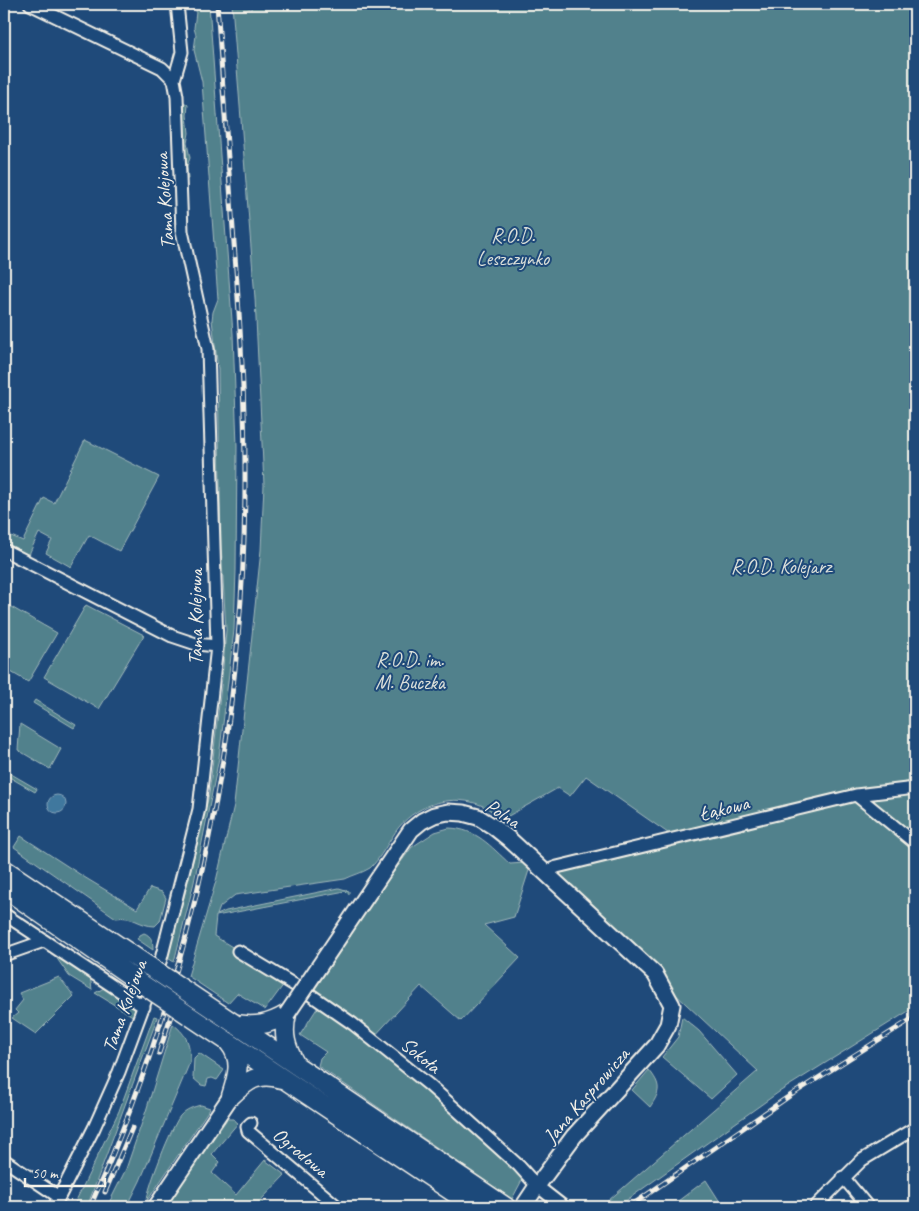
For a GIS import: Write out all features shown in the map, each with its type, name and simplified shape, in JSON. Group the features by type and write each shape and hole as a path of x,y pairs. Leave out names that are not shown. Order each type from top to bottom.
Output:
{"main road":[{"path":"4,868 24,891 227,1041 475,1207"},
{"path":"4,888 24,891 235,1024 506,1207"},
{"path":"235,1024 256,1026 267,1024 287,1014"},
{"path":"287,1014 284,1040 296,1066"},
{"path":"227,1041 232,1047 238,1062 237,1077 232,1096"},
{"path":"232,1096 253,1078 269,1076 286,1080"}],"street":[{"path":"30,4 56,10 162,68 174,80"},
{"name":"Tama Kolejowa","path":"57,1202 94,1128 119,1072 161,959 199,809 216,646 208,349 182,232 177,96 174,80 182,52 177,4"},
{"path":"4,550 172,636 196,644 216,646"},
{"name":"Łąkowa","path":"544,872 557,866 856,795 915,788"},
{"path":"856,795 915,843"},
{"name":"Polna","path":"287,1014 411,830 422,821 434,815 448,812 478,817 509,839 655,974 672,1005"},
{"path":"4,914 144,1007"},
{"path":"4,955 44,940"},
{"name":"Sokoła","path":"238,951 311,995 353,1024 429,1085 519,1166 536,1186 564,1207"},
{"name":"Jana Kasprowicza","path":"523,1207 536,1186 574,1136 656,1046 668,1026 672,1005"},
{"path":"156,1207 232,1096"},
{"name":"Ogrodowa","path":"250,1123 247,1127 248,1131 338,1207"},
{"path":"816,1207 843,1177 862,1160 915,1128"},
{"path":"4,1160 57,1202"},
{"path":"843,1177 868,1207"}],"green space":[{"path":"197,4 209,4 233,334 237,446 236,570 234,630 219,758 194,882 174,962 166,957 184,897 209,795 226,630 221,544 218,369 212,320 218,299 202,82 194,50"},
{"path":"232,4 244,4 251,10 251,4 915,4 915,1007 779,1092 617,1207 601,1207 758,1071 544,872 675,838 586,776 570,796 558,788 503,819 486,807 472,802 460,800 427,806 416,812 399,827 374,865 364,871 345,879 235,895 220,907 217,915 226,911 339,888 349,891 349,895 345,891 216,916 214,936 287,980 265,1010 237,993 228,1003 188,976 216,881 234,805 261,550 264,485 255,298"},
{"path":"184,102 188,105 189,133 187,143 190,158 187,166 188,179 186,179"},
{"path":"85,440 159,477 119,551 89,535 71,567 46,553 52,540 39,533 29,558 8,548 4,544 4,533 23,541 44,498 54,503"},
{"path":"4,603 57,633 28,682 4,668"},
{"path":"86,605 144,635 99,709 44,677"},
{"path":"35,700 76,725 74,728 33,703"},
{"path":"20,724 61,749 50,769 18,750"},
{"path":"6,771 37,789 35,792 4,774"},
{"path":"449,828 459,829 475,835 510,864 532,861 514,917 484,925 520,958 461,1021 421,986 372,1039 522,1175 521,1182 512,1199 318,1066 320,1058 326,1052 300,1035 321,1002 311,995 389,878 412,847 435,832"},
{"path":"21,836 137,909 150,888 162,892 166,898 160,921 155,926 149,926 132,919 116,918 14,847"},
{"path":"144,933 152,940 153,950 137,939"},
{"path":"45,941 90,975 92,990 69,976"},
{"path":"59,977 74,996 36,1034 12,1018 18,1013 15,1010 23,1000 19,993"},
{"path":"104,988 114,992 142,1012 139,1020 95,993"},
{"path":"154,1016 157,1017 154,1027 87,1207 73,1207 119,1111"},
{"path":"682,1017 699,1031 737,1075 711,1099 662,1057 678,1037"},
{"path":"173,1024 182,1032 187,1041 190,1062 140,1181 127,1207 107,1207 126,1169"},
{"path":"199,1053 224,1070 217,1080 208,1079 206,1086 201,1085 193,1078 194,1058"},
{"path":"649,1070 656,1080 658,1088 656,1097 650,1107 632,1090"},
{"path":"201,1105 210,1108 147,1201 155,1171 176,1122 185,1112"},
{"path":"227,1119 233,1119 238,1123 212,1154 220,1162 212,1173 236,1195 265,1160 285,1175 261,1200 267,1207 165,1207"},
{"path":"706,1180 722,1205 720,1207 670,1207"}],"water":[{"path":"53,795 61,795 66,800 64,811 53,813 48,808 48,800"}],"railway":[{"path":"90,1207 127,1119 158,1030 185,940 207,848 224,755 236,661 243,566 244,414 242,357 217,4"},
{"path":"159,1053 179,991"},
{"path":"629,1207 788,1097 915,1017"},
{"path":"105,1192 132,1128"}],"park label":[{"name":"R.O.D. Leszczynko","path":"513,246"},
{"name":"R.O.D. Kolejarz","path":"781,566"},
{"name":"R.O.D. im. M. Buczka","path":"410,670"}]}
